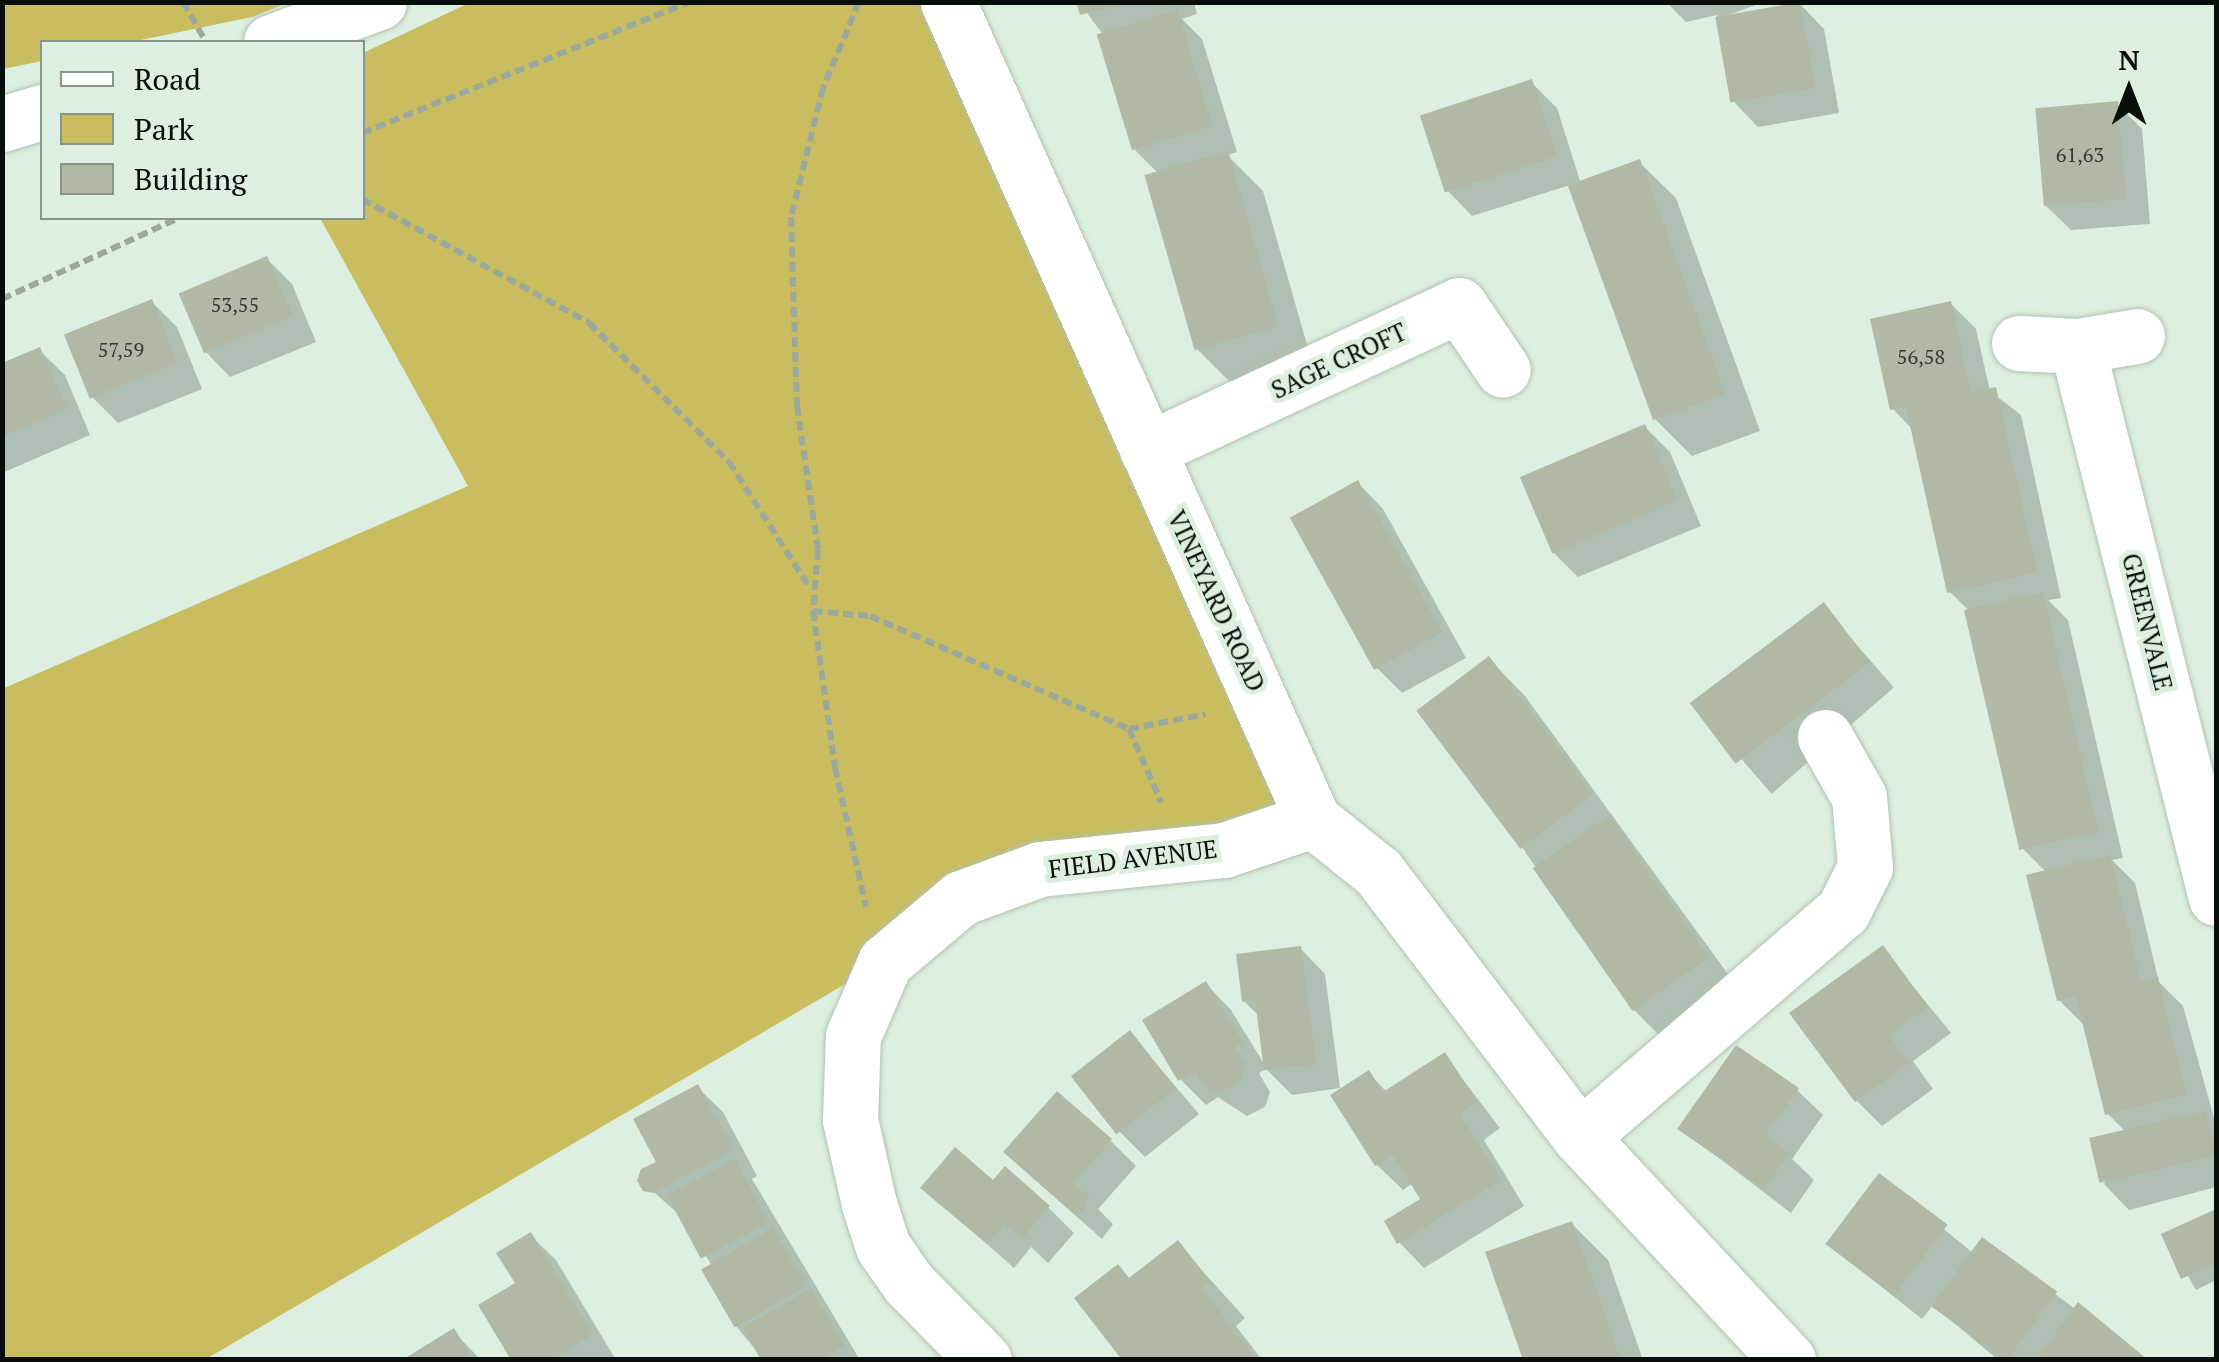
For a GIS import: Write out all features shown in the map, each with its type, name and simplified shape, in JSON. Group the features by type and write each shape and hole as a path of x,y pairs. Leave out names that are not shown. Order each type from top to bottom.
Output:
{"street":[{"path":"276,40 379,2"},
{"name":"VINEYARD ROAD","path":"948,2 1313,820 1378,872 1580,1136 1788,1360"},
{"path":"2,124 40,113"},
{"name":"SAGE CROFT","path":"1147,450 1459,305 1503,370"},
{"path":"2019,343 2077,346 2137,336"},
{"name":"GREENVALE","path":"2077,346 2216,898"},
{"path":"1580,1136 1843,911 1864,867 1859,797 1825,738"},
{"name":"FIELD AVENUE","path":"984,1360 909,1284 883,1247 869,1204 850,1120 853,1036 885,962 961,898 1040,869 1224,850 1313,820"}],"path":[{"path":"183,2 205,40"},
{"path":"365,132 690,2"},
{"path":"859,2 823,88 790,216 797,406 818,550 811,589 813,611 834,768 885,962"},
{"path":"365,201 589,323 729,462 811,589"},
{"path":"2,300 175,220"},
{"path":"813,611 870,616 1129,729 1264,705"},
{"path":"1129,729 1162,805 1168,858"}],"green space":[{"path":"3,2 287,3 252,17 141,40 40,40 40,61 3,69"},
{"path":"469,3 926,3 1284,809 1209,835 1042,844 864,973 206,1359 3,1359 2,689 468,486 321,220 365,220 365,52"}],"building":[{"path":"1076,2 1121,2 1121,4 1080,15"},
{"path":"1800,2 1815,88 1730,103 1715,17"},
{"path":"1177,10 1212,126 1132,150 1097,35"},
{"path":"1532,79 1557,156 1445,192 1420,115"},
{"path":"2118,101 2127,199 2044,206 2035,108"},
{"path":"1228,151 1278,326 1195,350 1144,175"},
{"path":"1640,159 1726,394 1653,420 1568,185"},
{"path":"267,256 292,316 204,353 179,294"},
{"path":"152,299 178,363 90,399 64,335"},
{"path":"1951,301 1971,393 1996,387 2037,572 1947,593 1906,407 1890,410 1870,319"},
{"path":"40,347 67,409 2,437 2,363"},
{"path":"1645,424 1677,500 1552,554 1520,477"},
{"path":"1358,480 1442,632 1374,670 1290,518"},
{"path":"2043,592 2098,832 2019,850 1964,610"},
{"path":"1824,602 1870,663 1736,764 1690,703"},
{"path":"1489,656 1593,794 1520,849 1416,711"},
{"path":"1609,815 1709,958 1633,1011 1533,868"},
{"path":"2110,855 2141,981 2158,977 2186,1095 2105,1115 2076,997 2057,1001 2026,875"},
{"path":"1883,945 1928,1007 1889,1035 1909,1063 1855,1102 1789,1013"},
{"path":"1301,946 1316,1064 1264,1070 1255,1000 1242,1002 1236,954"},
{"path":"1206,981 1243,1043 1235,1047 1246,1065 1240,1082 1220,1092 1203,1086 1195,1071 1178,1081 1142,1020"},
{"path":"1130,1030 1176,1088 1116,1134 1071,1076"},
{"path":"1736,1045 1799,1088 1765,1136 1790,1153 1764,1189 1677,1129"},
{"path":"1445,1052 1477,1102 1460,1114 1501,1180 1397,1244 1384,1221 1420,1199 1393,1155 1375,1166 1330,1095 1369,1070 1383,1092"},
{"path":"698,1084 734,1150 653,1193 643,1191 637,1181 641,1169 656,1162 633,1119"},
{"path":"1057,1091 1112,1139 1073,1183 1089,1196 1082,1213 1074,1214 1003,1152"},
{"path":"2206,1111 2216,1156 2099,1183 2089,1138"},
{"path":"955,1147 993,1180 1005,1166 1050,1206 1022,1239 1004,1224 987,1244 920,1188"},
{"path":"735,1159 769,1223 701,1259 667,1195"},
{"path":"1879,1173 1948,1225 1894,1296 1825,1244"},
{"path":"2216,1209 2216,1263 2181,1279 2161,1234"},
{"path":"1572,1221 1621,1360 1523,1360 1485,1252"},
{"path":"773,1228 807,1286 735,1328 701,1270"},
{"path":"531,1232 593,1334 551,1360 511,1360 478,1305 515,1283 496,1253"},
{"path":"1982,1237 2057,1292 2008,1360 1931,1307"},
{"path":"1178,1240 1210,1281 1202,1288 1257,1360 1122,1360 1074,1298 1118,1264 1129,1278"},
{"path":"811,1288 844,1346 820,1360 761,1360 743,1328"},
{"path":"2078,1302 2148,1360 2036,1360"},
{"path":"454,1328 473,1360 402,1360"}]}
